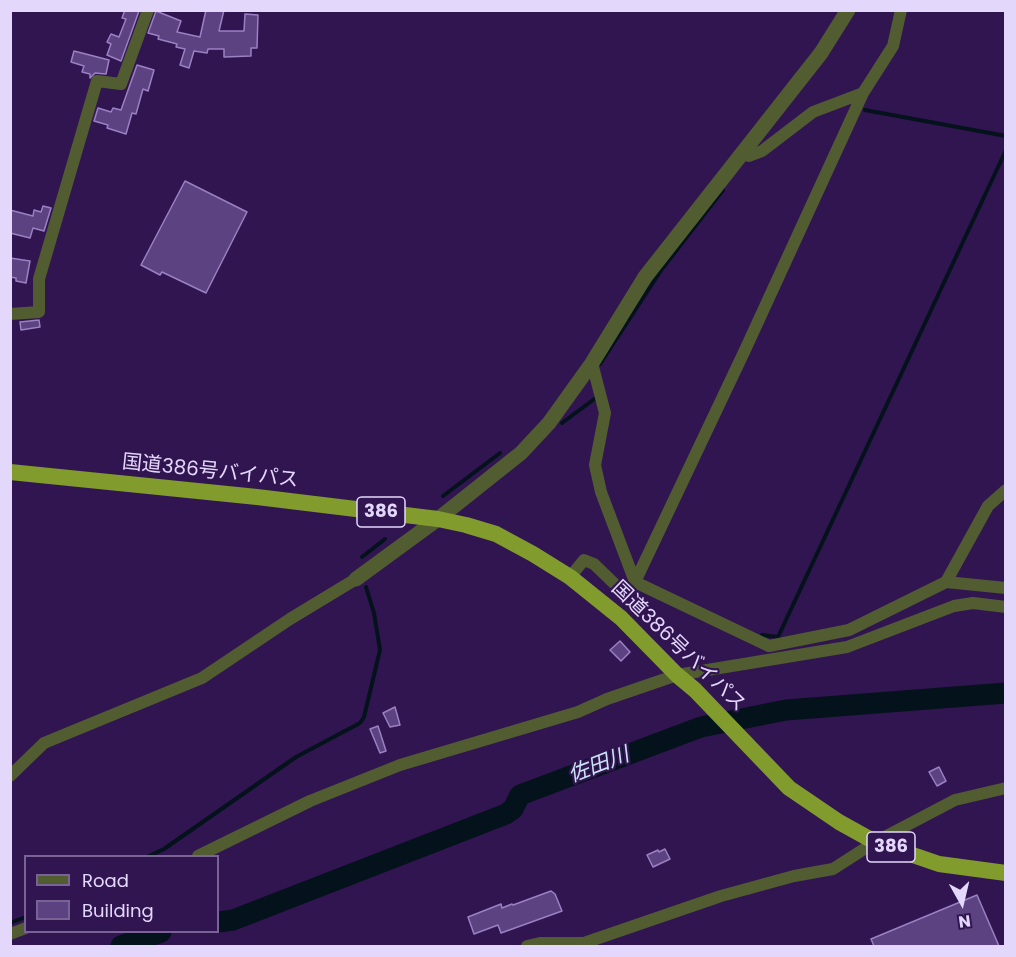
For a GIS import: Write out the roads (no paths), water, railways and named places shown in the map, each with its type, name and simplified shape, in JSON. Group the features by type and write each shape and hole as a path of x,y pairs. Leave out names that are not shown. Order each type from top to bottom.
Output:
{"highway":[{"name":"国道386号バイパス","path":"10,472 257,497 438,519 496,534 570,577 621,618 676,675 695,690 789,788 839,822 875,842 939,864 1005,873"}],"street":[{"path":"10,314 39,312 39,279 97,81 121,84 148,10"},
{"path":"10,776 44,743 202,678 290,619 356,579 438,519 521,453 549,423 592,363 645,277 821,53 848,10"},
{"path":"570,577 584,560 594,564 624,593 634,582 745,350 863,93 893,46 901,10"},
{"path":"740,154 749,156 762,151 813,112 863,93"},
{"path":"592,363 605,413 595,465 601,492 634,582 769,646 849,630 946,582 1005,588"},
{"path":"946,582 988,506 1005,490"},
{"path":"200,855 310,801 399,765 578,712 607,699 676,675 847,647 954,606 973,603 1005,608"},
{"path":"527,946 584,942 721,896 794,876 833,869 875,842 955,800 1005,788"}],"waterway":[{"path":"865,110 1006,136"},
{"path":"762,635 778,637 1006,150"},
{"path":"600,364 662,269 723,190"},
{"path":"562,423 597,397"},
{"path":"443,496 500,453"},
{"path":"362,557 385,539"},
{"path":"151,855 164,849 296,757 360,723 364,717 380,650 374,613 366,587"},
{"name":"佐田川","path":"219,922 233,920 506,814 513,809 520,795 701,727 786,710 1006,693"},
{"path":"10,923 24,918"},
{"name":"佐田川","path":"121,946 158,933"}]}
